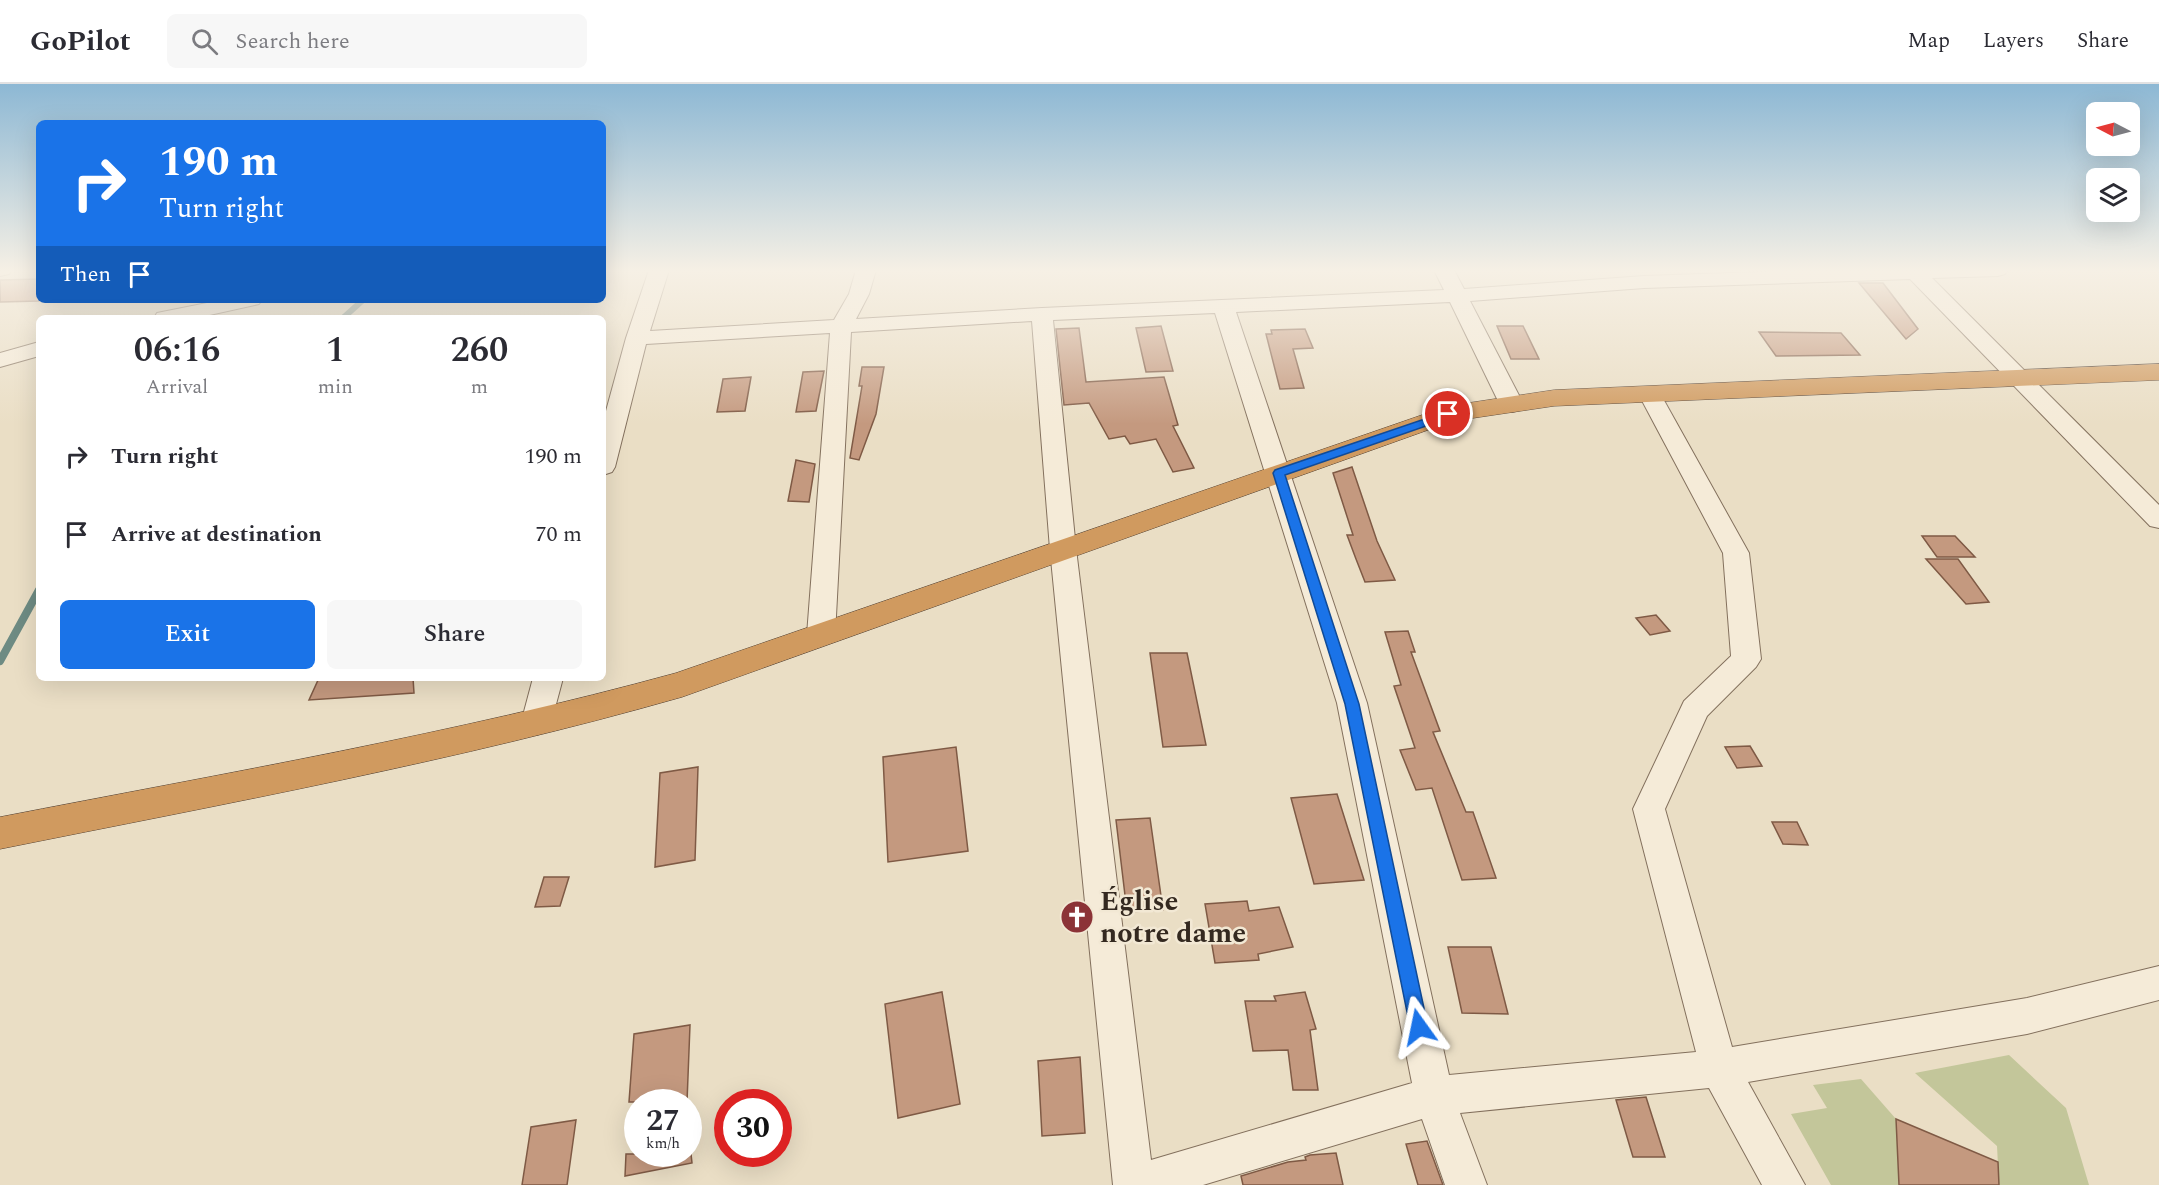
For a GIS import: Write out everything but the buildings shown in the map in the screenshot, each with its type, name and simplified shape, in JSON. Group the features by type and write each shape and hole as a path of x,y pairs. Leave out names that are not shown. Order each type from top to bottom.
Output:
{"highway":[{"path":"0,833 572,716 682,684 1448,414 1554,398 2159,372"}],"street":[{"path":"606,455 643,321"},
{"path":"821,635 841,326 844,321"},
{"path":"637,339 918,321"},
{"path":"1043,321 1063,549 1134,1185 1434,1096 1719,1068 2027,1016 2159,982"},
{"path":"1229,321 1352,704 1434,1096 1466,1185"},
{"path":"1469,321 1512,405"},
{"path":"1963,321 2159,520"},
{"path":"0,360 36,350"},
{"path":"1650,394 1736,553 1746,659 1695,709 1649,809 1719,1068 1784,1185"},
{"path":"536,723 547,681"}],"green space":[{"path":"2009,1055 2066,1108 2089,1185 1999,1185 1997,1146 1915,1073"},
{"path":"1861,1079 1896,1119 1899,1185 1831,1185 1791,1114 1827,1108 1813,1085"}],"waterway":[{"path":"0,661 36,595"}],"place":[{"name":"Église notre dame","path":"1077,917"}],"route":[{"path":"1419,1027 1352,704 1279,473 1448,414"}]}
